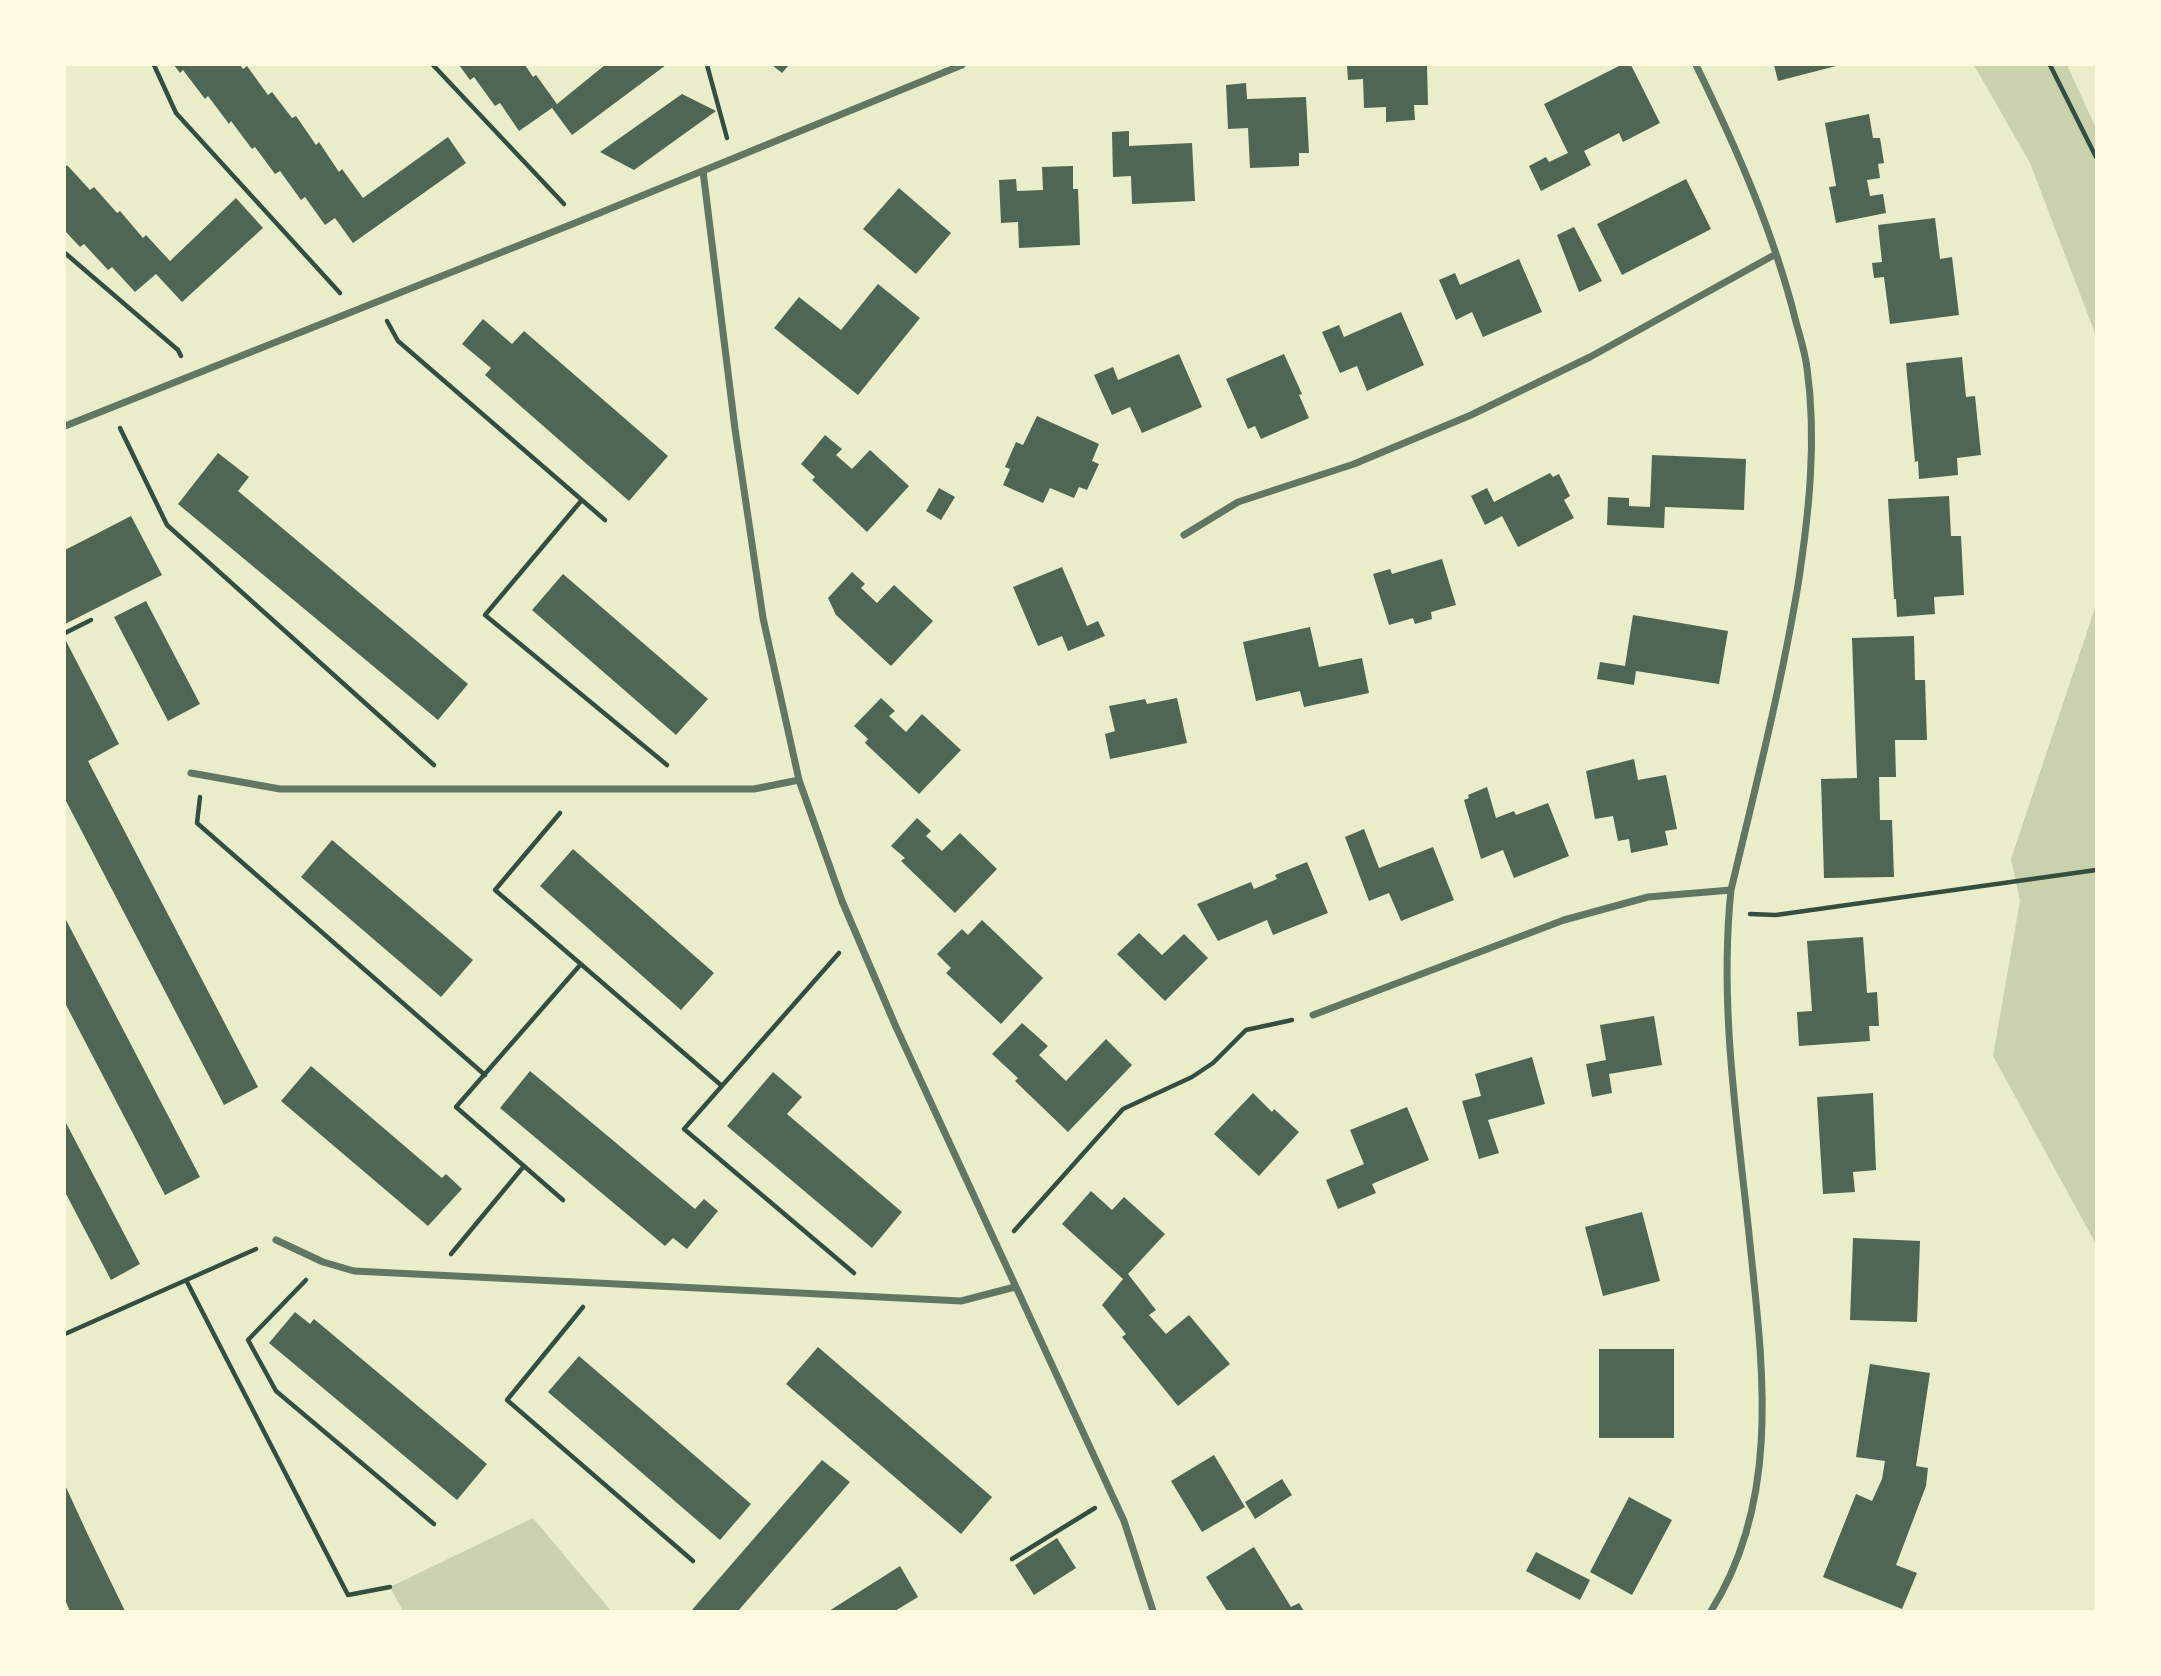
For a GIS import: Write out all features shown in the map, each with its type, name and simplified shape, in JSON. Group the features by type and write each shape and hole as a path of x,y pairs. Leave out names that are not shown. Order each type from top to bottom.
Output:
{"street":[{"path":"65,426 703,172 962,65"},
{"path":"1696,65 1727,128 1791,300 1807,368 1812,452 1808,523 1788,643 1731,890 1727,1029 1761,1350 1764,1419 1757,1480 1742,1549 1711,1611"},
{"path":"703,172 735,429 763,618 800,780 842,901 896,1027 1015,1287 1101,1466 1124,1521 1153,1611"},
{"path":"1184,535 1238,502 1353,464 1471,415 1590,357 1776,254"},
{"path":"191,773 280,789 754,789 800,780"},
{"path":"1313,1015 1564,920 1648,897 1731,890"},
{"path":"276,1240 323,1262 354,1271 961,1301 1015,1287"}],"path":[{"path":"154,65 176,113 340,293 351,313"},
{"path":"433,65 560,198 575,223"},
{"path":"707,65 733,159"},
{"path":"2050,65 2096,157"},
{"path":"65,253 178,350 189,376"},
{"path":"377,303 398,341 605,520"},
{"path":"110,407 167,525 426,757"},
{"path":"581,501 485,615 665,763"},
{"path":"65,633 91,620"},
{"path":"202,775 197,823 485,1075"},
{"path":"560,789 560,815 495,890 722,1086"},
{"path":"1729,914 1776,915 2096,870"},
{"path":"852,1296 856,1275 684,1129 856,934"},
{"path":"563,1200 456,1107 581,964"},
{"path":"998,1250 1123,1109 1192,1077 1213,1063 1246,1030 1313,1015"},
{"path":"435,1275 524,1166"},
{"path":"65,1334 276,1240"},
{"path":"323,1262 248,1340 276,1391 434,1524"},
{"path":"186,1280 348,1595 390,1587"},
{"path":"602,1283 507,1400 693,1561"},
{"path":"1012,1559 1087,1512"}],"green space":[{"path":"1974,65 2067,65 2096,128 2096,336 2030,163"},
{"path":"2096,605 2096,1244 1993,1056 2020,901 2011,859"},
{"path":"533,1518 611,1611 403,1611 390,1587"}],"building":[{"path":"174,65 240,65 243,69 247,66 268,95 272,92 292,118 296,116 316,145 319,142 339,172 342,169 363,198 448,137 466,163 353,243 335,218 325,225 305,197 301,200 280,171 275,174 255,147 252,149 208,96 205,99 183,70 180,73"},
{"path":"459,65 525,65 533,77 536,75 557,104 605,65 666,65 572,135 552,108 519,131 500,103 495,106 474,77 470,80"},
{"path":"772,65 789,65 782,73"},
{"path":"1347,65 1427,65 1428,105 1414,105 1415,120 1386,122 1386,107 1364,108 1363,79 1348,80"},
{"path":"1621,65 1631,65 1660,123 1623,142 1619,133 1584,151 1591,165 1541,191 1529,166 1546,157 1549,162 1568,153 1544,104"},
{"path":"1774,65 1836,65 1836,66 1778,81"},
{"path":"1246,83 1247,99 1306,97 1309,153 1299,153 1299,166 1250,168 1248,128 1228,129 1226,85"},
{"path":"682,94 716,111 634,170 600,152"},
{"path":"1869,114 1873,138 1880,138 1884,163 1878,164 1880,178 1867,180 1870,196 1883,194 1886,213 1836,223 1829,187 1836,186 1825,123"},
{"path":"1129,131 1129,146 1192,143 1195,201 1132,204 1131,176 1113,177 1112,132"},
{"path":"67,165 90,190 94,187 117,213 120,211 143,238 146,235 170,261 236,198 263,228 182,302 156,274 135,292 112,267 108,270 84,244 80,247 65,231"},
{"path":"1073,166 1073,189 1078,189 1080,245 1019,248 1018,222 1001,223 999,180 1016,179 1017,191 1043,190 1042,167"},
{"path":"1686,179 1711,229 1622,275 1597,224"},
{"path":"899,188 951,233 916,274 863,229"},
{"path":"1935,218 1940,259 1952,257 1959,315 1890,324 1884,277 1874,278 1872,263 1882,262 1878,225"},
{"path":"1574,227 1602,281 1579,292 1557,235"},
{"path":"1519,259 1542,312 1483,337 1472,312 1456,320 1439,280 1455,273 1460,285"},
{"path":"878,284 920,318 858,395 774,328 799,297 841,330"},
{"path":"1401,312 1424,365 1367,391 1357,366 1340,373 1322,332 1339,325 1344,337"},
{"path":"483,319 512,344 524,331 668,456 629,501 485,375 491,368 462,344"},
{"path":"1179,354 1202,407 1142,433 1130,407 1112,415 1094,375 1113,367 1118,380"},
{"path":"1284,354 1302,394 1299,395 1309,418 1261,439 1255,426 1248,429 1226,379"},
{"path":"1962,357 1966,397 1975,396 1981,455 1957,458 1958,475 1919,479 1906,363"},
{"path":"1037,416 1099,444 1092,461 1099,464 1087,490 1079,487 1074,498 1050,488 1043,503 1003,485 1010,469 1005,467 1016,442 1023,445"},
{"path":"825,435 842,449 836,455 852,469 870,450 909,486 867,532 812,480 815,477 801,464"},
{"path":"218,453 249,477 238,491 468,684 438,720 178,504"},
{"path":"1652,455 1746,459 1744,510 1665,507 1664,528 1607,525 1608,497 1629,498 1629,506 1650,507"},
{"path":"1550,473 1553,477 1559,474 1570,496 1564,500 1574,518 1518,547 1502,516 1485,525 1471,496 1487,488 1494,502"},
{"path":"939,488 955,497 941,520 926,511"},
{"path":"1949,496 1951,536 1961,536 1964,595 1934,597 1935,614 1897,617 1888,499"},
{"path":"131,516 162,575 65,624 65,550"},
{"path":"1442,559 1456,605 1431,612 1432,619 1415,624 1413,618 1389,625 1373,574 1390,569 1392,574"},
{"path":"1062,567 1087,626 1098,621 1105,636 1068,651 1062,636 1038,646 1013,587"},
{"path":"852,572 865,584 861,588 877,603 894,585 933,621 891,666 836,615 828,598"},
{"path":"563,574 708,699 676,735 532,610"},
{"path":"146,601 200,704 168,721 114,617"},
{"path":"1633,615 1728,631 1719,684 1636,671 1634,685 1597,679 1600,662 1625,666"},
{"path":"1310,627 1319,667 1362,658 1369,693 1304,707 1300,691 1256,701 1243,642"},
{"path":"1914,636 1915,680 1925,680 1927,740 1895,740 1896,777 1879,777 1880,820 1892,820 1894,877 1824,878 1821,779 1857,778 1852,638"},
{"path":"65,639 119,744 88,761 258,1087 224,1105 65,799"},
{"path":"881,698 895,711 889,716 906,732 922,714 961,750 919,794 865,743 868,739 854,726"},
{"path":"1177,698 1187,743 1110,759 1105,734 1115,731 1109,706 1145,699 1147,704"},
{"path":"1634,759 1638,780 1666,775 1677,829 1665,831 1668,845 1631,853 1629,839 1618,841 1613,816 1595,819 1586,771"},
{"path":"1487,787 1496,818 1514,811 1516,815 1548,803 1569,856 1514,878 1503,850 1481,859 1464,800 1469,798 1468,795"},
{"path":"917,818 931,831 926,836 942,851 960,833 997,869 955,913 901,861 905,858 891,846"},
{"path":"1364,829 1379,868 1433,847 1454,900 1401,921 1389,893 1369,901 1345,837"},
{"path":"332,840 473,960 441,997 301,877"},
{"path":"573,849 714,973 681,1010 540,886"},
{"path":"1307,862 1328,913 1273,935 1267,920 1218,941 1197,904 1251,882 1254,889 1277,879 1275,875"},
{"path":"65,918 200,1177 165,1195 65,1003"},
{"path":"982,920 1043,978 1001,1024 946,973 951,968 937,954 962,929 968,935"},
{"path":"1139,933 1162,955 1184,934 1208,958 1165,1001 1117,954"},
{"path":"1863,937 1867,993 1877,992 1879,1026 1869,1026 1870,1041 1799,1046 1797,1012 1812,1011 1807,941"},
{"path":"1654,1016 1662,1065 1609,1074 1612,1093 1592,1097 1586,1064 1606,1060 1600,1025"},
{"path":"1022,1023 1048,1046 1039,1055 1066,1081 1106,1039 1132,1065 1068,1132 1015,1081 1018,1078 992,1054"},
{"path":"1532,1057 1545,1104 1488,1120 1499,1153 1479,1159 1462,1101 1481,1096 1475,1074"},
{"path":"311,1066 442,1178 446,1174 462,1189 428,1226 281,1101"},
{"path":"530,1071 695,1209 704,1199 718,1211 687,1249 673,1238 665,1246 500,1108"},
{"path":"773,1072 802,1097 787,1114 902,1212 872,1248 727,1126"},
{"path":"1253,1093 1272,1112 1274,1109 1299,1132 1259,1176 1214,1134"},
{"path":"1873,1093 1876,1170 1853,1172 1855,1192 1823,1194 1817,1097"},
{"path":"1407,1107 1429,1160 1372,1184 1376,1193 1338,1209 1326,1180 1364,1164 1350,1130"},
{"path":"65,1121 140,1264 111,1280 65,1192"},
{"path":"1091,1191 1112,1210 1124,1197 1165,1234 1128,1274 1156,1310 1149,1315 1166,1334 1189,1315 1230,1364 1178,1406 1122,1337 1126,1334 1102,1305 1123,1279 1062,1224"},
{"path":"1642,1212 1660,1281 1603,1296 1585,1227"},
{"path":"1853,1238 1920,1241 1917,1322 1850,1320"},
{"path":"295,1312 310,1324 314,1319 487,1464 457,1500 269,1343"},
{"path":"818,1347 992,1497 961,1534 786,1384"},
{"path":"1599,1349 1674,1349 1674,1438 1599,1438"},
{"path":"579,1356 751,1504 720,1540 548,1392"},
{"path":"1870,1364 1930,1373 1916,1466 1928,1468 1926,1486 1896,1565 1917,1573 1902,1609 1823,1577 1856,1494 1872,1501 1882,1479 1885,1461 1856,1457"},
{"path":"1214,1455 1245,1507 1202,1532 1171,1481"},
{"path":"822,1460 850,1482 738,1611 691,1611"},
{"path":"1282,1479 1292,1495 1255,1519 1245,1502"},
{"path":"65,1485 125,1611 70,1611 65,1600"},
{"path":"1629,1497 1672,1520 1632,1595 1590,1572"},
{"path":"1057,1538 1076,1568 1034,1595 1015,1565"},
{"path":"1254,1547 1291,1607 1299,1603 1304,1611 1227,1611 1206,1577"},
{"path":"1536,1552 1590,1580 1580,1600 1526,1571"},
{"path":"900,1566 918,1597 895,1611 829,1611"}]}
